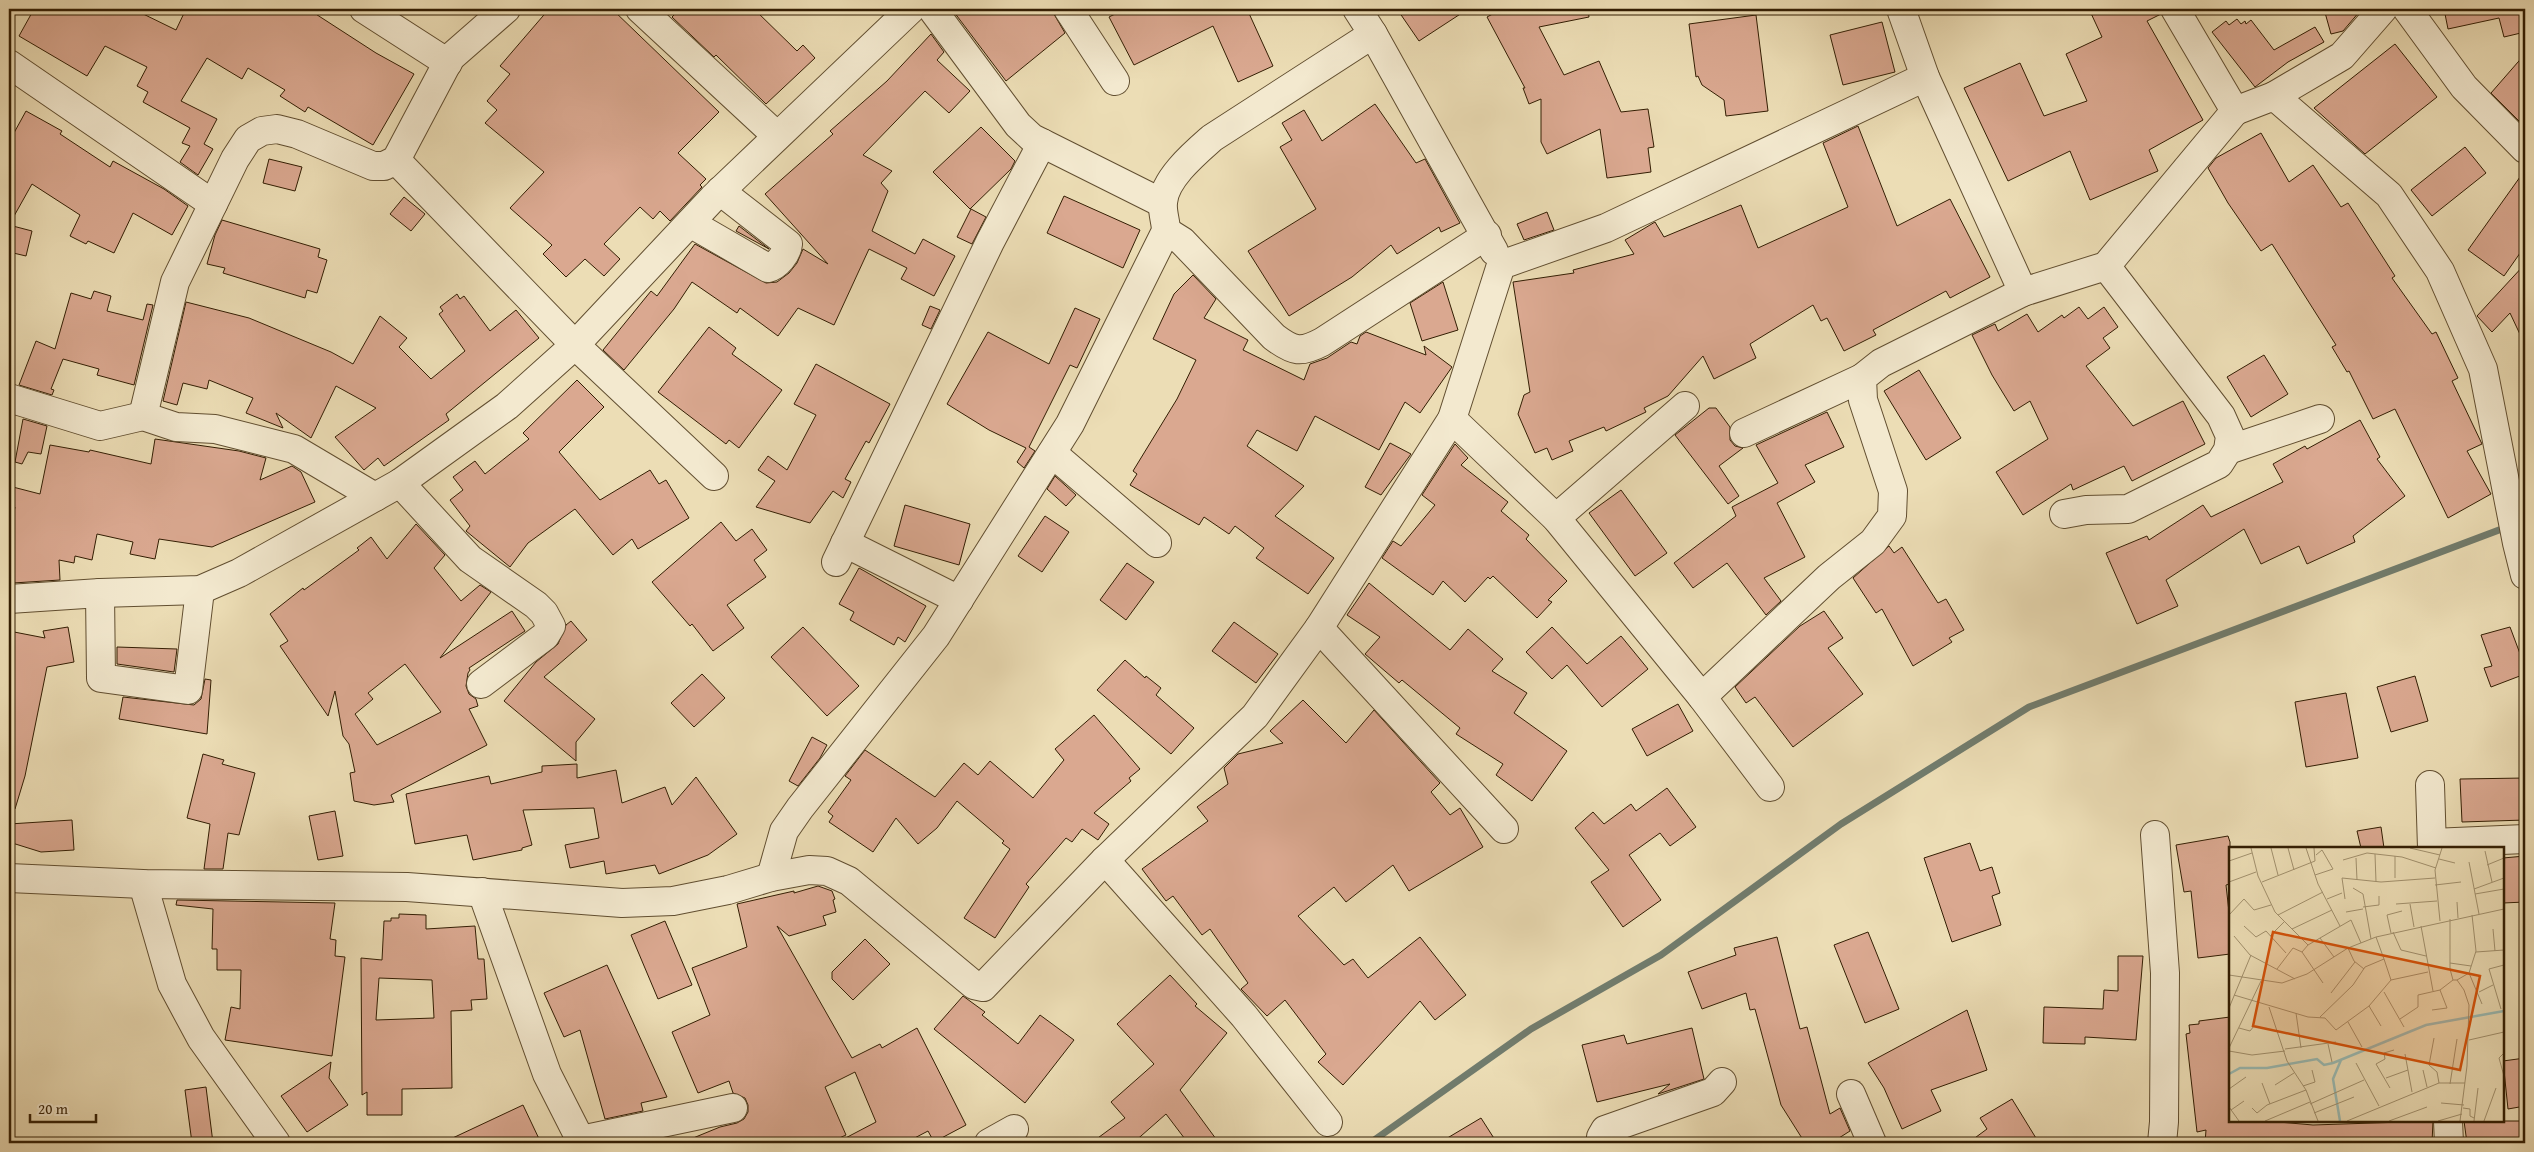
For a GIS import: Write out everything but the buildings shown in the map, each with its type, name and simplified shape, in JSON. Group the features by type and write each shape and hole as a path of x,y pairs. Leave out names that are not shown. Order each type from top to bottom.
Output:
{"street":[{"path":"364,9 448,63"},
{"path":"143,416 175,282 235,159 248,138 262,131 277,129 297,134 373,166 384,166 396,160 450,58 506,9"},
{"path":"640,9 777,136"},
{"path":"9,599 100,593 200,590 239,573 400,483 507,406 575,345 720,191 911,9"},
{"path":"932,9 1018,125 1032,138 1162,203"},
{"path":"1068,9 1115,81"},
{"path":"9,878 143,884 407,888 622,903 673,901 728,890 771,877 809,870 828,871 849,881 977,987 988,984 1105,860 1255,716 1319,628 1452,419 1500,265 1487,235 1357,9"},
{"path":"1901,9 1925,77 2023,292"},
{"path":"2175,9 2235,111"},
{"path":"1744,433 1862,378 1881,363 2023,292 2106,266 2235,111 2274,96 2342,56 2383,9"},
{"path":"2407,9 2464,86 2525,149"},
{"path":"771,877 784,832 800,808 936,636 1070,424 1166,231 1162,203 1172,179 1190,157 1212,138 1373,34"},
{"path":"9,64 213,204"},
{"path":"1500,265 1606,228 1925,77"},
{"path":"2274,96 2389,195 2440,271 2483,369 2508,502 2525,574"},
{"path":"959,600 841,552 990,242 1042,143"},
{"path":"396,160 575,345 714,476"},
{"path":"690,223 768,268 776,266 788,249 788,244 720,191"},
{"path":"1166,231 1182,241 1274,337 1289,348 1300,350 1310,348 1322,342 1487,235"},
{"path":"2064,514 2086,510 2128,509 2220,464 2228,450 2230,436 2221,416 2106,266"},
{"path":"1702,697 1829,577 1873,542 1892,516 1893,492 1864,400 1862,378"},
{"path":"9,398 100,426 143,416 176,427 215,429 294,450 375,497"},
{"path":"1556,518 1685,406"},
{"path":"1452,419 1556,518 1702,697 1770,787"},
{"path":"2228,450 2320,419"},
{"path":"1052,453 1157,543"},
{"path":"400,483 470,559 536,605 550,621 551,626 545,636 481,684"},
{"path":"100,593 101,678 188,690 200,590"},
{"path":"1319,628 1504,829"},
{"path":"2430,786 2432,846 2525,838"},
{"path":"2155,835 2165,973 2164,1122 2162,1143"},
{"path":"1105,860 1244,1016 1328,1122"},
{"path":"143,884 172,984 201,1038 276,1143"},
{"path":"482,892 547,1074 581,1142 733,1108"},
{"path":"1604,1143 1601,1137 1605,1130 1713,1092 1722,1082"},
{"path":"1851,1094 1872,1143"},
{"path":"2448,1122 2449,1143"},
{"path":"988,1143 1014,1129"}],"waterway":[{"path":"1370,1143 1531,1029 1661,955 1841,824 2029,707 2507,527"}]}
